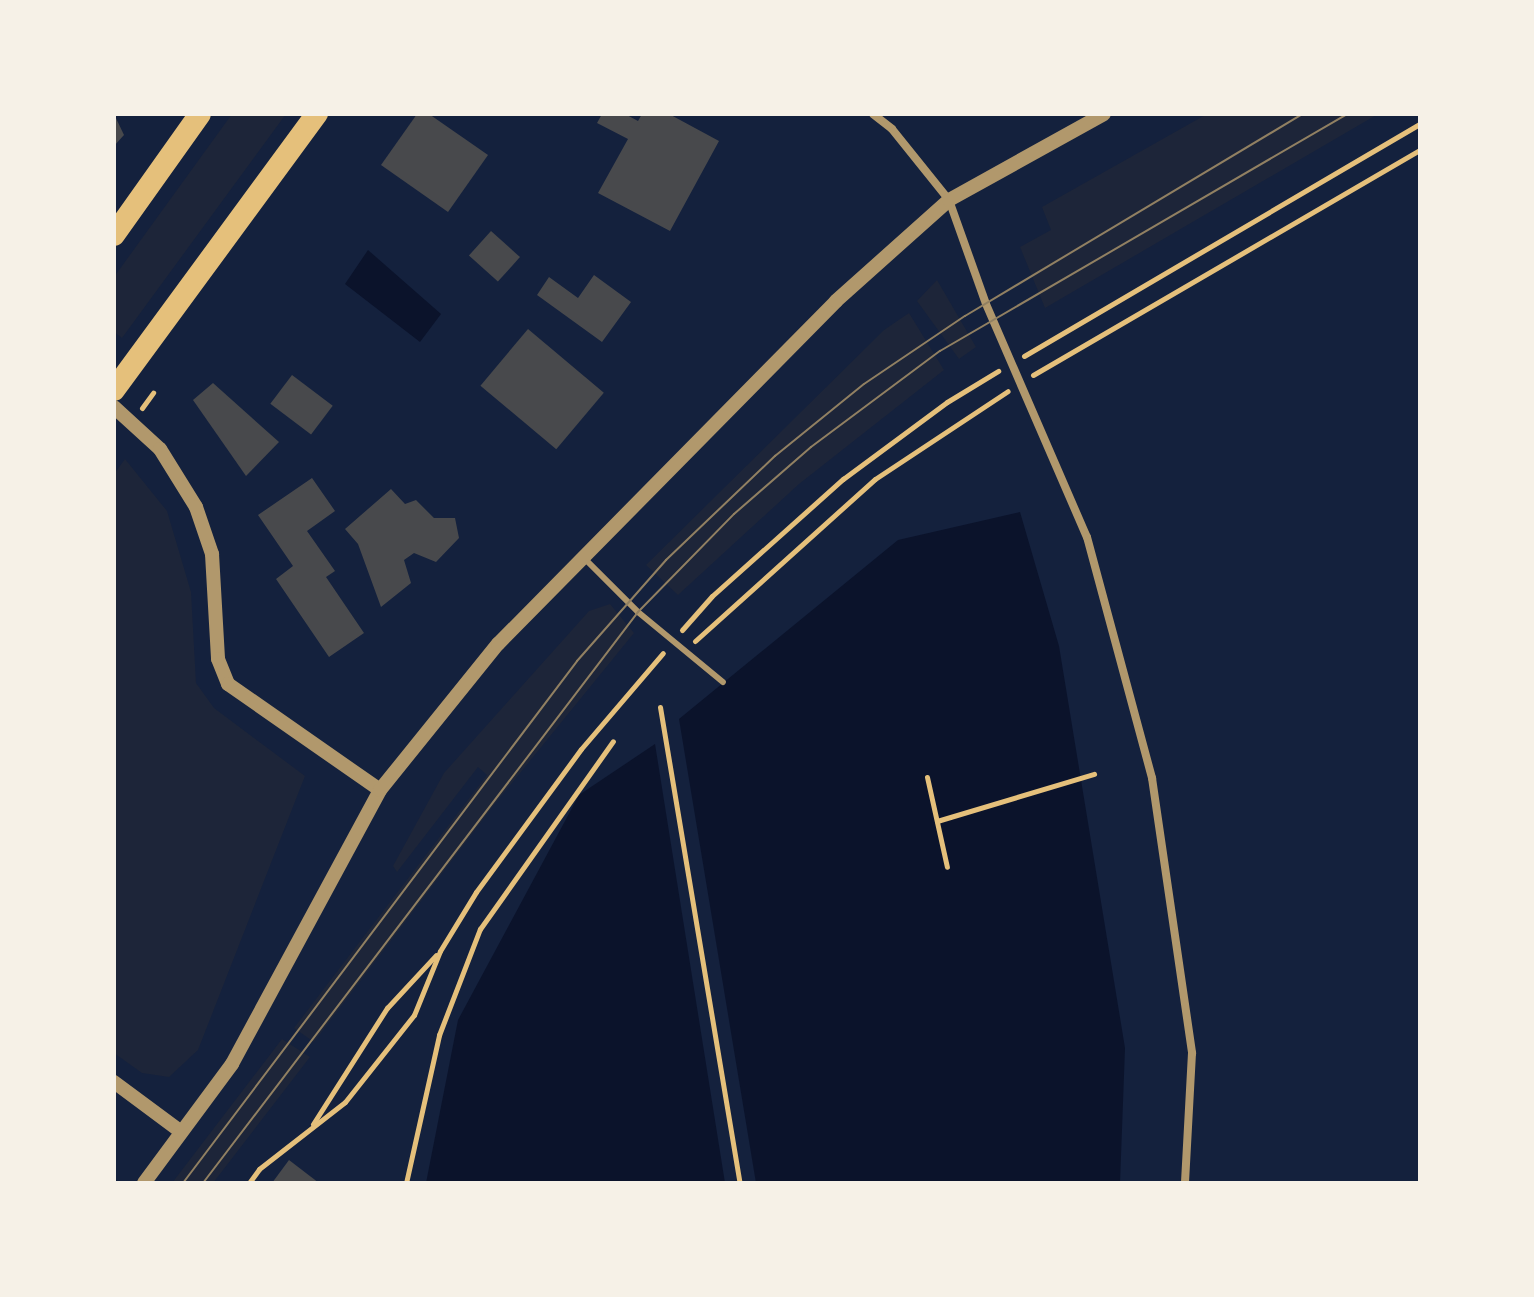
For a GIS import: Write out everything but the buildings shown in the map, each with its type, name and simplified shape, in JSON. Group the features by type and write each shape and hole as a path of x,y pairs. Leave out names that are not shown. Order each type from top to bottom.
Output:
{"highway":[{"path":"114,235 200,114"},
{"path":"114,390 317,114"}],"street":[{"path":"873,114 892,129 949,200 1012,363 1087,537 1152,778 1192,1053 1185,1183"},
{"path":"144,1183 232,1064 380,790 451,698 583,557 836,301 949,200 1104,114"},
{"path":"114,407 160,449 196,507 212,554 218,659 228,684 380,790"},
{"path":"114,1082 180,1131"}],"lane":[{"path":"583,557 723,682"}],"path":[{"path":"310,1129 387,1008 440,951 581,749 712,596 843,479 947,402 1420,124"},
{"path":"694,642 875,479 1021,383 1420,150"},
{"path":"660,707 740,1183"},
{"path":"406,1183 439,1035 480,929 613,741"},
{"path":"937,821 1094,774"},
{"path":"927,777 947,867"},
{"path":"249,1183 345,1102 414,1015 440,951"}],"shaded area":[{"path":"232,114 286,114 122,338 114,332 114,277"},
{"path":"1207,114 1378,114 1045,308 1020,247 1051,230 1042,207"},
{"path":"368,250 441,314 420,342 345,284"},
{"path":"937,280 976,347 959,359 917,301"},
{"path":"909,313 944,370 799,484 678,595 646,565 884,330"},
{"path":"125,459 167,511 191,592 196,683 214,708 305,776 198,1050 169,1077 142,1073 114,1053 114,474"},
{"path":"1020,512 1059,646 1125,1048 1120,1183 756,1183 679,719 898,540"},
{"path":"610,604 634,633 494,805 314,1042 294,1028 487,775 478,767 397,872 393,866 444,773 589,611"},
{"path":"655,744 725,1183 426,1183 458,1020 579,795"},
{"path":"282,1039 310,1057 213,1183 172,1183"}],"tram line":[{"path":"183,1183 577,661 666,560 775,456 864,384 965,316 1302,114"},
{"path":"203,1183 638,612 734,514 811,447 940,351 1347,114"}]}
